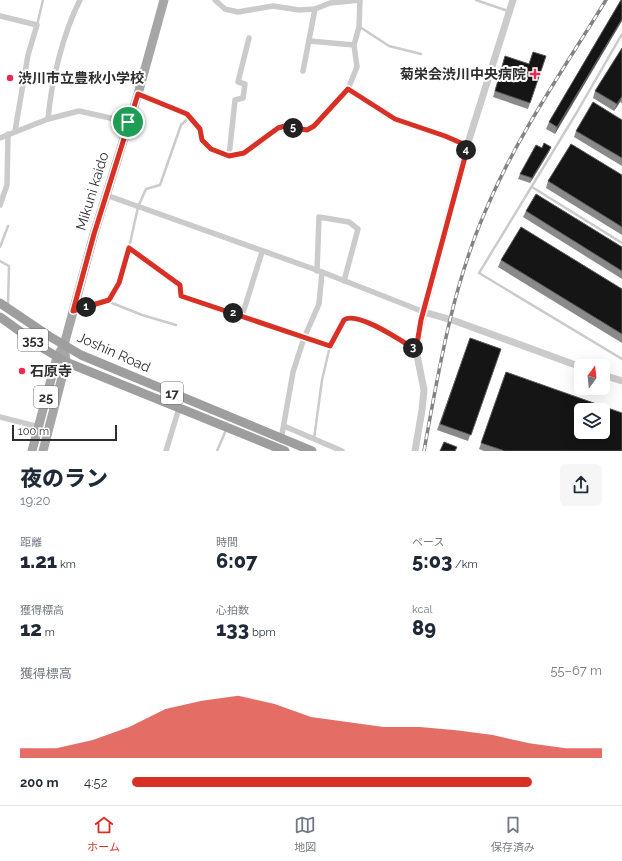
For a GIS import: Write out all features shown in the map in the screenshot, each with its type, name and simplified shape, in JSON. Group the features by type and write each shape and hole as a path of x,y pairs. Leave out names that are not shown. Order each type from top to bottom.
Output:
{"highway":[{"name":"Joshin Road","path":"4,306 64,345 89,358 312,451"},
{"name":"Joshin Road","path":"0,317 66,362 280,450"}],"main road":[{"name":"Mikuni kaido","path":"64,345 164,0"},
{"name":"25","path":"32,451 57,357 64,345"},
{"name":"25","path":"43,451 66,362 64,345"}],"street":[{"path":"48,119 64,39 72,15 80,0"},
{"path":"138,94 187,114 200,129 202,140 211,149 229,156 244,153 278,128 285,126 307,130 314,126 348,89 358,67 354,45 359,27 360,0 330,4 315,9 299,10 273,6 238,12 225,9 215,0"},
{"path":"415,451 424,390 416,350 424,312 468,146 513,0"},
{"path":"303,71 315,9"},
{"path":"0,16 37,25 28,55 15,130"},
{"path":"229,156 235,100 243,98 245,84 238,82 249,38"},
{"path":"309,41 354,45"},
{"path":"348,89 395,119 445,136 468,146"},
{"path":"0,138 15,130 79,111 128,122"},
{"path":"0,205 7,185 8,134"},
{"path":"106,196 344,281 424,312 455,321 574,364"},
{"path":"280,450 293,372 304,338 319,304 318,217 349,222 358,228 344,281"},
{"path":"242,316 262,252"},
{"path":"610,377 622,381"},
{"path":"166,451 179,408"},
{"path":"0,417 39,427"},
{"path":"284,426 342,451"}],"lane":[{"path":"37,25 43,0"},
{"path":"476,0 510,11"},
{"path":"359,27 389,46 421,54"},
{"path":"622,34 532,187 479,273 622,359"},
{"path":"73,311 109,300 119,283 129,248 138,207 146,189 160,185 181,125 189,118"},
{"path":"532,187 622,243"},
{"path":"0,247 8,226"},
{"path":"129,248 180,285 181,296 330,346"},
{"path":"0,261 9,266 10,299 4,306"},
{"path":"107,301 142,315 176,324"},
{"path":"314,440 322,380 330,346 344,320 348,317 355,317 388,332 416,350"},
{"path":"217,451 226,428"}],"building":[{"path":"621,0 622,19 557,127 549,122"},
{"path":"622,48 622,96 617,104 595,91"},
{"path":"533,52 546,56 530,103 495,91 505,56 529,64"},
{"path":"593,102 622,120 622,158 576,131"},
{"path":"544,143 551,147 532,178 520,174 536,145 542,148"},
{"path":"571,144 622,175 622,227 548,181"},
{"path":"536,194 622,247 622,271 526,211"},
{"path":"521,227 622,289 622,334 501,260"},
{"path":"470,338 501,349 471,435 440,424"},
{"path":"506,372 594,403 574,403 574,439 610,439 610,409 622,413 622,451 505,451 481,443"},
{"path":"444,442 457,447 455,451 440,451"}],"railway":[{"path":"424,451 435,389 456,295 465,265 488,205 500,178 528,126 606,0"}],"place":[{"name":"菊栄会渋川中央病院","path":"535,74"},
{"name":"渋川市立豊秋小学校","path":"10,78"},
{"name":"石原寺","path":"22,371"}],"route":[{"path":"348,89 395,119 445,136 468,146 421,320 416,350 388,332 355,317 348,317 344,320 330,346 181,296 180,285 143,259 139,253 129,248 119,283 109,300 73,311 94,234 128,122 138,94 145,96 187,114 200,129 202,140 211,149 229,156 244,153 278,128 285,126 307,130 314,126 348,89"}]}
